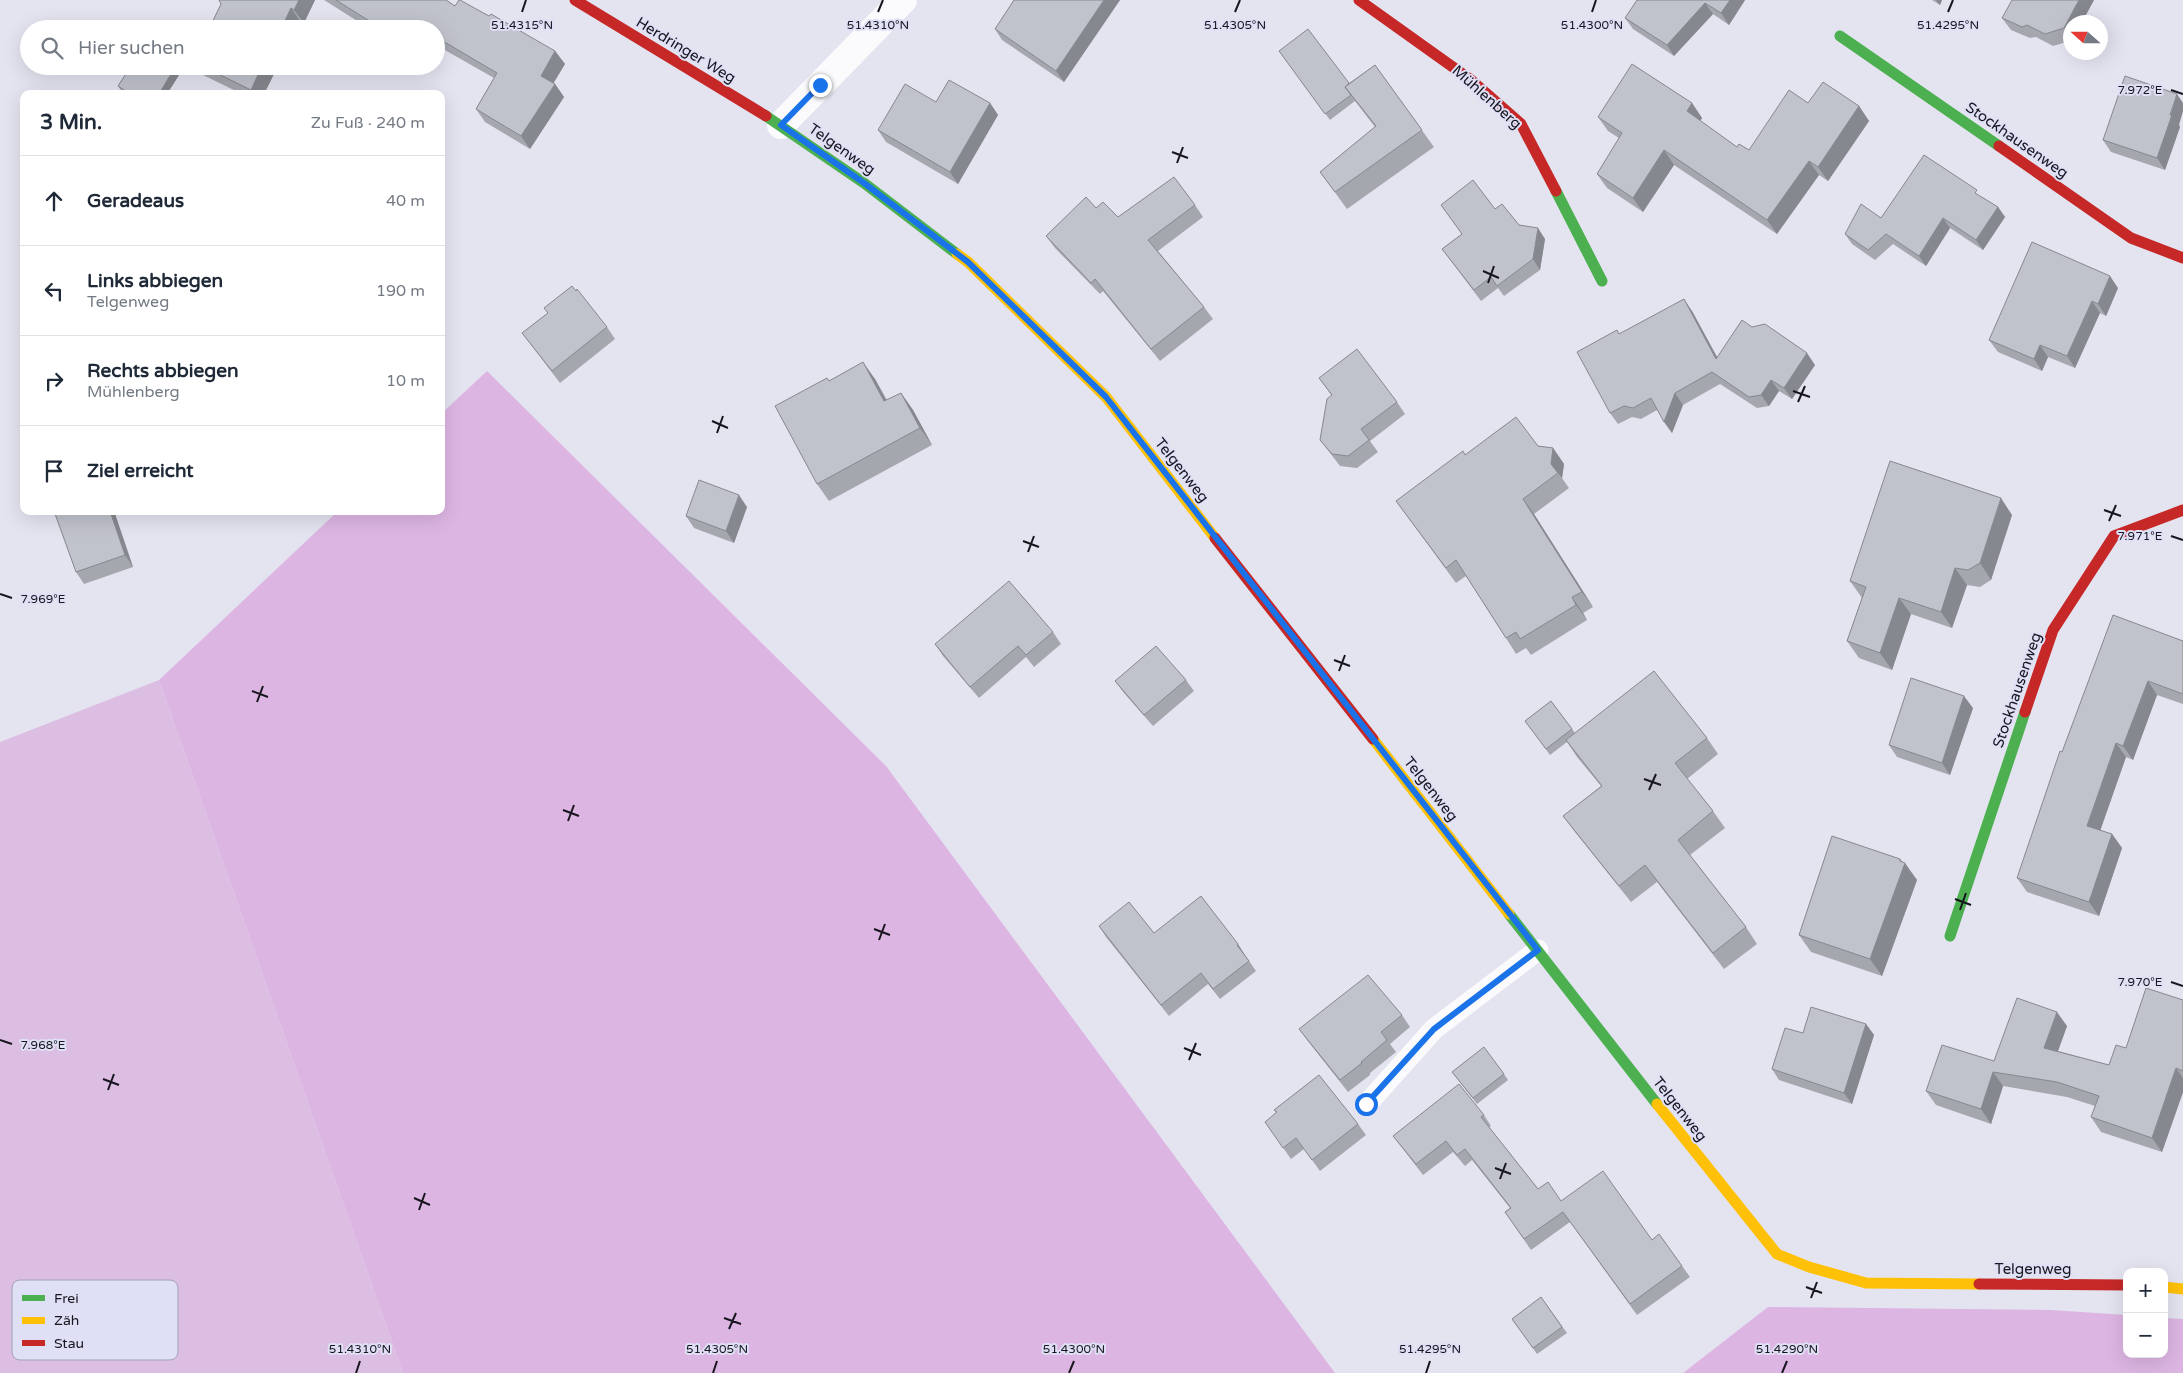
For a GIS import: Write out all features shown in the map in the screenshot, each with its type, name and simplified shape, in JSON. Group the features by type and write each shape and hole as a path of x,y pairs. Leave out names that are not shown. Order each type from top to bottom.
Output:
{"main road":[{"name":"Herdringer Weg","path":"575,0 781,125"},
{"name":"Mühlenberg","path":"1359,0 1471,80 1521,124 1602,281"},
{"name":"Stockhausenweg","path":"1840,36 2131,238 2183,258"},
{"name":"Telgenweg","path":"781,125 864,183 968,262 1106,397 1659,1107 1777,1254 1809,1267 1866,1283 2123,1285"},
{"name":"Stockhausenweg","path":"1950,936 2053,630 2114,536 2183,510"},
{"path":"2168,1287 2183,1288"}],"street":[{"path":"781,125 903,0"}],"lane":[{"path":"1366,1104 1434,1029 1538,950"}],"shaded area":[{"path":"487,371 886,766 1335,1373 403,1373 159,680 334,515 445,515 445,410"},
{"path":"159,680 403,1373 0,1373 0,742"},
{"path":"1768,1307 2051,1310 2123,1315 2123,1358 2168,1358 2168,1318 2183,1319 2183,1373 1683,1373"}],"building":[{"path":"219,0 299,0 294,10 291,8 285,20 213,20 221,4"},
{"path":"336,0 446,0 455,6 460,0 489,16 491,14 555,51 541,76 555,84 521,136 476,109 497,73 445,42 445,20 368,20"},
{"path":"1014,0 1104,0 1056,71 995,29"},
{"path":"1637,0 1730,0 1721,13 1705,3 1667,45 1625,18"},
{"path":"2012,0 2079,0 2071,15 2063,15 2063,28 2045,34 2027,25 2022,27 2002,18"},
{"path":"1308,29 1349,83 1345,87 1351,95 1325,114 1279,51"},
{"path":"1632,64 1692,103 1687,111 1737,147 1739,144 1749,150 1789,90 1808,103 1823,82 1859,106 1818,167 1809,161 1767,220 1664,150 1633,198 1597,174 1622,133 1598,117"},
{"path":"1375,65 1422,130 1335,192 1320,172 1376,126 1345,87"},
{"path":"125,75 170,75 161,90 124,90 118,86"},
{"path":"220,75 258,75 251,90"},
{"path":"2125,76 2177,94 2157,158 2103,140"},
{"path":"949,80 990,103 950,172 878,130 905,84 936,102"},
{"path":"1924,155 1977,190 1975,193 1998,207 1976,240 1943,218 1919,256 1886,234 1868,250 1845,234 1861,204 1881,218"},
{"path":"1174,177 1195,205 1148,240 1204,307 1151,349 1095,279 1091,283 1046,236 1086,197 1096,208 1103,202 1118,217"},
{"path":"1473,180 1495,209 1502,204 1519,225 1538,228 1533,259 1497,286 1491,277 1474,290 1442,249 1462,234 1441,205"},
{"path":"2032,242 2110,276 2098,304 2092,301 2067,356 2040,345 2034,359 1989,340"},
{"path":"572,286 576,291 577,289 607,327 552,371 522,333 548,313 544,308"},
{"path":"1684,299 1716,359 1742,320 1752,327 1765,324 1807,353 1784,388 1771,380 1761,395 1749,397 1712,372 1675,393 1664,422 1651,398 1633,408 1624,406 1610,413 1577,352 1617,330 1619,334"},
{"path":"1357,349 1397,402 1361,429 1369,440 1348,456 1332,454 1320,440 1327,399 1332,395 1319,378"},
{"path":"863,362 884,401 901,393 920,428 817,484 775,406 827,378 829,381"},
{"path":"1516,417 1538,446 1553,448 1551,464 1558,473 1523,499 1582,592 1572,597 1576,605 1520,639 1516,632 1506,638 1456,560 1446,568 1396,501 1463,451 1465,455"},
{"path":"1890,461 2001,498 1980,563 1968,570 1955,568 1941,612 1899,598 1880,653 1847,641 1866,587 1850,581"},
{"path":"699,480 739,495 726,531 686,516"},
{"path":"55,515 111,515 125,555 76,572"},
{"path":"1009,581 1053,632 1026,655 1018,646 970,687 935,644"},
{"path":"2113,615 2183,641 2183,694 2148,681 2123,746 2116,743 2087,826 2112,834 2089,902 2017,878 2060,751 2062,752"},
{"path":"1156,646 1186,680 1144,715 1115,681"},
{"path":"1654,671 1707,738 1675,763 1713,811 1678,840 1746,927 1713,953 1645,865 1619,886 1563,816 1602,786 1566,740"},
{"path":"1911,678 1964,696 1942,763 1889,745"},
{"path":"1551,701 1572,729 1546,749 1525,721"},
{"path":"1832,836 1900,859 1900,861 1905,863 1870,959 1799,935"},
{"path":"1201,896 1249,961 1213,989 1201,973 1161,1005 1099,926 1129,902 1154,933"},
{"path":"1368,975 1402,1015 1381,1032 1387,1040 1340,1080 1299,1029"},
{"path":"2146,988 2183,1000 2183,1071 2176,1068 2152,1138 2091,1117 2099,1096 2057,1082 1993,1072 1981,1109 1926,1091 1942,1045 1994,1061 2017,998 2057,1012 2044,1048 2109,1065 2116,1045 2126,1048"},
{"path":"1811,1007 1866,1024 1844,1093 1772,1069 1785,1028 1803,1033"},
{"path":"1484,1047 1504,1074 1473,1098 1452,1072"},
{"path":"1319,1075 1358,1124 1312,1160 1296,1138 1283,1148 1265,1122 1277,1112 1274,1110"},
{"path":"1459,1084 1484,1115 1481,1117 1538,1189 1548,1182 1561,1201 1603,1171 1652,1240 1659,1234 1682,1266 1630,1304 1563,1212 1524,1239 1505,1212 1511,1208 1465,1149 1457,1155 1446,1141 1416,1164 1393,1136"},
{"path":"1541,1297 1562,1327 1533,1348 1512,1319"}],"traffic: fast":[{"path":"1840,36 1999,146"},
{"path":"766,116 864,183 957,254"},
{"path":"1556,191 1602,281"},
{"path":"1950,936 2025,712"},
{"path":"1509,914 1657,1104"}],"traffic: slow":[{"path":"957,254 968,262 1106,397 1215,538"},
{"path":"1373,739 1509,914"},
{"path":"1657,1104 1777,1254 1809,1267 1866,1283 1979,1284"},
{"path":"2168,1287 2183,1289"}],"traffic: jam":[{"path":"575,0 766,116"},
{"path":"1359,0 1471,80 1521,124 1556,191"},
{"path":"1999,146 2131,238 2183,258"},
{"path":"2025,712 2053,630 2114,536 2183,510"},
{"path":"1215,538 1373,739"},
{"path":"1979,1284 2123,1285"}],"route":[{"path":"820,85 781,125 864,183 968,262 1106,397 1538,950 1434,1029 1366,1104"}]}
